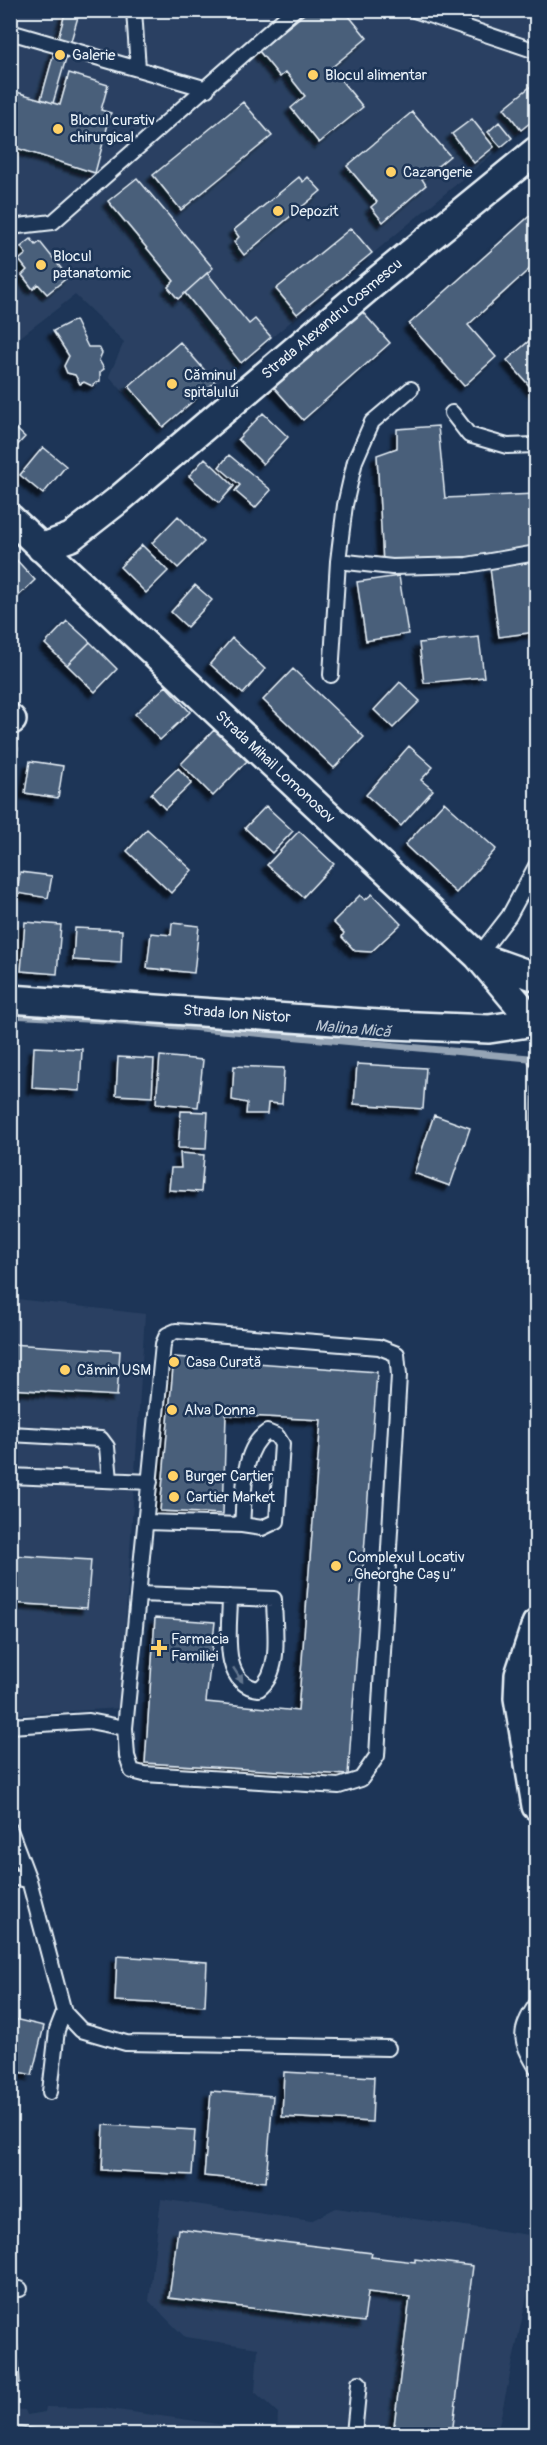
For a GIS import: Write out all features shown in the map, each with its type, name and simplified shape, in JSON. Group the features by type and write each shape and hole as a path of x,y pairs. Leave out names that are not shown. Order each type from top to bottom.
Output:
{"street":[{"name":"Strada Alexandru Cosmescu","path":"41,548 71,537 117,501 368,288 537,151"},
{"name":"Strada Mihail Lomonosov","path":"12,521 478,956 536,1023"},
{"path":"478,956 537,977"},
{"name":"Strada Ion Nistor","path":"10,999 393,1025 489,1029 536,1023"},
{"path":"537,1624 519,1676 518,1698 537,1806"}],"lane":[{"path":"134,10 138,69"},
{"path":"10,227 52,222 207,89 294,10"},
{"path":"414,10 537,51"},
{"path":"10,32 207,89"},
{"path":"331,675 345,505 355,461 372,422 411,389"},
{"path":"452,413 469,435 507,446 537,445"},
{"path":"339,561 392,567 467,565 537,553"},
{"path":"478,956 509,916 537,866"},
{"path":"176,1331 379,1347 396,1354 399,1375 377,1756 361,1779 339,1785 144,1774 132,1771 127,1756 126,1728 146,1522 163,1344 167,1335 176,1331"},
{"path":"146,1522 242,1525 262,1528 277,1521 282,1444 277,1436 267,1432 258,1438 249,1456 242,1525"},
{"path":"10,1434 101,1439 109,1454 110,1480"},
{"path":"10,1476 150,1482"},
{"path":"139,1594 230,1597 274,1599 274,1662 269,1682 259,1689 248,1688 239,1679 230,1663 230,1597"},
{"path":"10,1726 89,1721 126,1728"},
{"path":"10,1830 29,1880 64,2012 81,2030 126,2043 388,2049"},
{"path":"10,1877 29,1880"},
{"path":"537,2005 524,2023 522,2034 526,2050 537,2067"},
{"path":"50,2092 57,2030 64,2012"},
{"path":"354,2434 360,2383"}],"shaded area":[{"path":"11,11 536,11 536,118 159,431 109,376 124,342 75,295 11,344"},
{"path":"10,1296 17,1299 145,1314 120,1708 11,1715"},
{"path":"161,2199 311,2221 336,2208 536,2236 536,2255 497,2434 277,2434 278,2413 255,2392 258,2348 185,2337 149,2301"},
{"path":"46,2407 103,2408 239,2427 238,2434 11,2434 11,2409 25,2410 27,2415 45,2412"}],"building":[{"name":"Galerie","path":"66,10 80,10 53,103 41,99"},
{"name":"Blocul alimentar","path":"309,10 344,10 367,38 331,68 363,107 319,143 291,108 305,96 286,72 280,77 259,51"},
{"name":"Blocul curativ chirurgical","path":"69,73 108,85 101,110 111,113 95,173 10,146 10,90 60,105"},
{"path":"536,82 536,118 521,130 504,108"},
{"path":"243,102 272,136 181,210 153,175"},
{"name":"Cazangerie","path":"412,112 450,156 422,179 426,185 383,222 371,207 377,202 347,166"},
{"path":"472,119 494,147 474,163 452,134"},
{"path":"499,122 512,138 501,147 488,132"},
{"name":"Depozit","path":"299,177 303,182 308,177 321,191 244,255 234,242 239,237 234,230"},
{"path":"137,178 213,268 178,299 168,287 174,281 108,201"},
{"path":"534,212 536,216 536,263 468,325 496,357 464,386 409,324"},
{"path":"351,228 372,253 297,314 276,289"},
{"name":"Blocul patanatomic","path":"31,239 36,245 40,242 68,277 47,294 38,284 33,289 22,275 27,270 19,260 26,254 21,247"},
{"path":"207,273 249,324 255,319 271,337 241,363 185,293"},
{"path":"358,307 390,343 303,420 271,384"},
{"path":"75,320 88,347 99,347 102,353 99,360 104,369 100,372 100,381 92,386 84,382 80,384 75,375 67,373 64,366 69,356 53,331"},
{"path":"536,335 536,388 533,390 507,360"},
{"name":"Căminul spitalului","path":"180,342 215,382 163,427 129,386"},
{"path":"263,413 288,437 263,464 238,439"},
{"path":"10,423 25,437 10,453"},
{"path":"438,426 445,498 536,494 536,552 383,563 377,455 397,448 397,429"},
{"path":"43,447 66,466 43,494 20,475"},
{"path":"229,455 271,490 255,508 235,491 240,485 219,467"},
{"path":"205,458 234,486 219,503 189,476"},
{"path":"178,516 204,542 178,568 152,543"},
{"path":"142,545 168,571 146,593 120,567"},
{"path":"10,554 35,580 10,604"},
{"path":"532,562 536,596 536,632 499,637 490,568"},
{"path":"399,576 408,634 366,641 357,582"},
{"path":"195,585 212,600 187,627 171,612"},
{"path":"67,621 90,642 67,665 45,644"},
{"path":"479,637 484,677 424,683 419,643"},
{"path":"232,638 265,669 243,694 210,664"},
{"path":"90,642 117,669 95,692 67,665"},
{"path":"293,669 364,737 334,768 263,700"},
{"path":"400,682 420,701 393,728 374,710"},
{"path":"166,686 190,712 160,740 135,714"},
{"path":"214,730 247,761 213,796 181,764"},
{"path":"10,746 18,748 11,779 10,779"},
{"path":"409,746 433,767 421,780 433,790 401,826 366,795"},
{"path":"30,761 63,766 58,798 25,793"},
{"path":"178,768 192,783 165,809 151,794"},
{"path":"444,802 496,849 456,893 405,845"},
{"path":"266,806 293,831 272,853 245,828"},
{"path":"147,829 192,870 171,893 127,851"},
{"path":"299,831 334,864 303,897 267,865"},
{"path":"20,872 52,876 48,898 17,893"},
{"path":"372,894 401,924 371,952 355,951 342,937 344,933 333,922 360,895 365,900"},
{"path":"25,922 61,925 57,974 21,971"},
{"path":"172,923 199,926 194,973 147,968 151,933 171,935"},
{"path":"75,928 122,930 121,963 73,960"},
{"path":"34,1047 82,1049 80,1091 32,1088"},
{"path":"160,1056 203,1060 198,1107 156,1103"},
{"path":"118,1057 154,1059 152,1097 116,1095"},
{"path":"357,1064 426,1068 423,1109 354,1104"},
{"path":"234,1066 284,1068 282,1104 268,1103 267,1114 246,1114 247,1103 232,1100"},
{"path":"181,1111 208,1112 206,1149 178,1148"},
{"path":"434,1115 470,1128 450,1186 414,1173"},
{"path":"180,1153 204,1155 201,1192 169,1190 171,1168 181,1168"},
{"name":"Cămin USM","path":"10,1344 120,1351 117,1396 10,1389"},
{"name":"Complexul Locativ „Gheorghe Cașu”","path":"174,1357 377,1372 348,1775 145,1763 155,1618 215,1622 206,1702 298,1711 321,1420 226,1415 223,1514 160,1511"},
{"path":"10,1555 91,1560 87,1608 10,1603"},
{"path":"117,1956 207,1962 205,2006 115,2001"},
{"path":"10,2018 44,2026 32,2075 10,2070"},
{"path":"284,2072 374,2077 372,2122 282,2117"},
{"path":"211,2091 273,2096 266,2182 204,2176"},
{"path":"104,2125 195,2130 192,2175 102,2170"},
{"path":"10,2210 17,2233 10,2235"},
{"path":"178,2229 372,2253 371,2257 415,2262 415,2259 473,2266 452,2434 393,2434 410,2297 368,2292 364,2322 169,2298"},
{"path":"10,2310 15,2310 20,2383 10,2384"},
{"path":"10,2426 53,2431 52,2434 10,2434"},
{"path":"53,2431 75,2434 52,2434"}],"waterway":[{"name":"Malina Mică","path":"10,1015 123,1021 529,1058 536,1069 531,1180 536,1220"}],"place":[{"name":"Galerie","path":"60,55"},
{"name":"Blocul alimentar","path":"313,75"},
{"name":"Blocul curativ chirurgical","path":"58,129"},
{"name":"Cazangerie","path":"391,172"},
{"name":"Depozit","path":"278,211"},
{"name":"Blocul patanatomic","path":"41,265"},
{"name":"Căminul spitalului","path":"172,384"},
{"name":"Casa Curată","path":"174,1362"},
{"name":"Cămin USM","path":"65,1370"},
{"name":"Alva Donna","path":"172,1410"},
{"name":"Burger Cartier","path":"173,1476"},
{"name":"Cartier Market","path":"174,1497"},
{"name":"Complexul Locativ „Gheorghe Cașu”","path":"336,1566"},
{"name":"Farmacia Familiei","path":"159,1648"}]}
